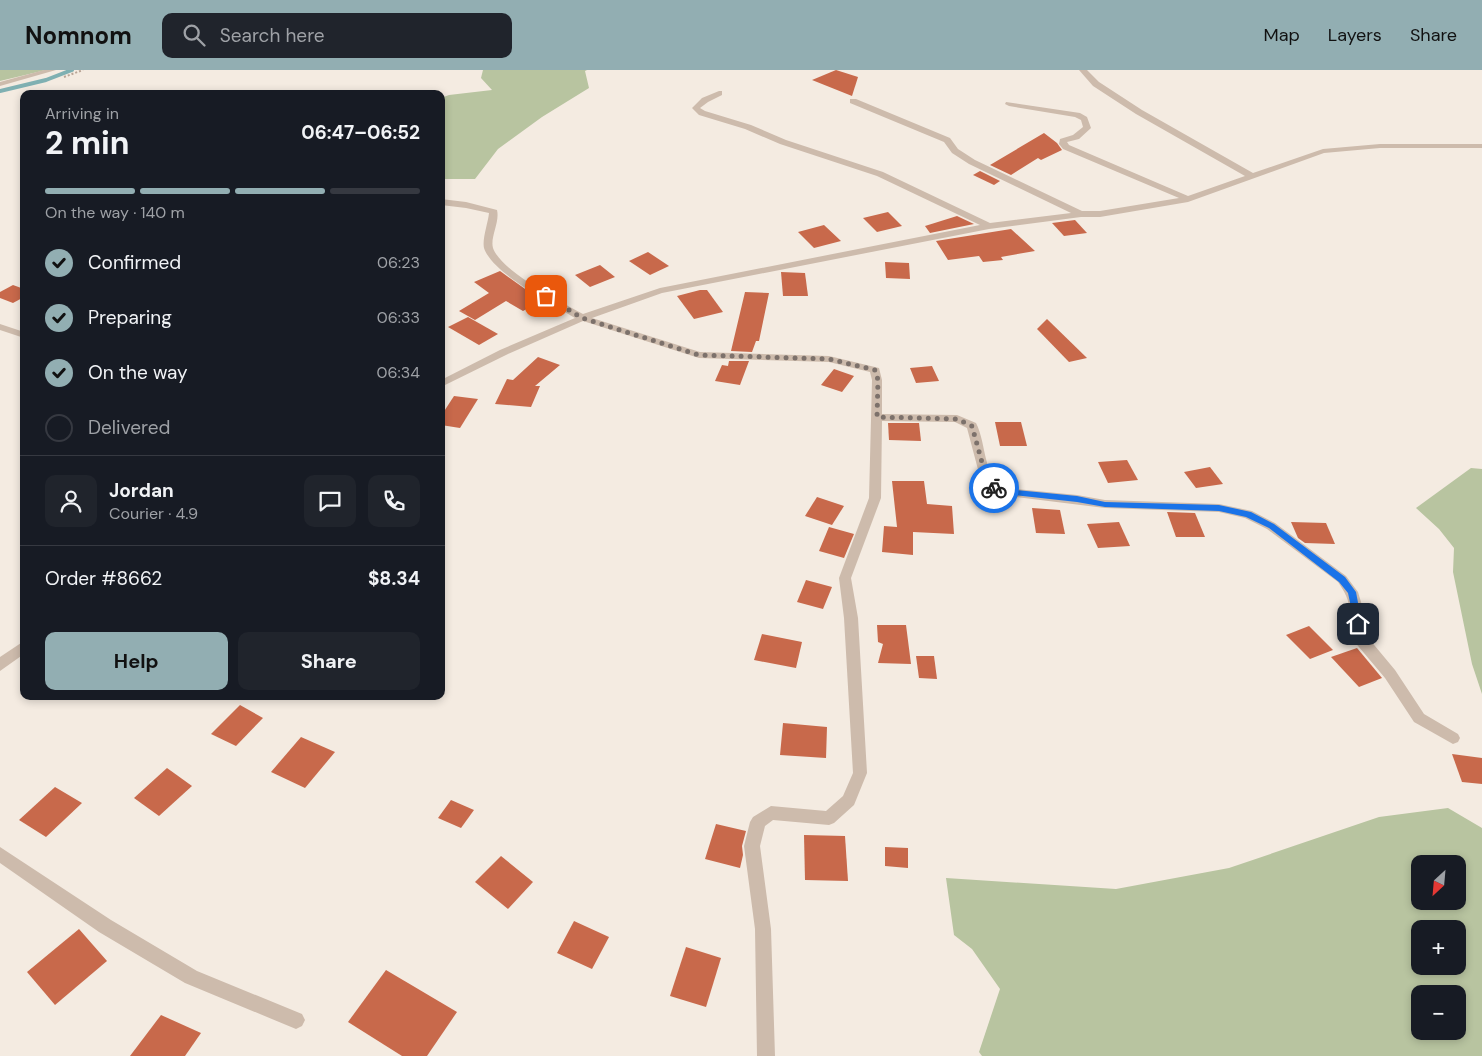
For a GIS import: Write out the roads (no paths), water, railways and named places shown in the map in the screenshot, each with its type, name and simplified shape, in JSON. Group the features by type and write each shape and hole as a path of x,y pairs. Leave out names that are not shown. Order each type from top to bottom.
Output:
{"street":[{"path":"0,84 52,70"},
{"path":"1082,70 1096,84 1139,112 1250,176"},
{"path":"719,92 696,108 702,113 748,127 782,142 880,174 989,226"},
{"path":"853,101 947,140 955,151 972,162 1081,214"},
{"path":"1009,104 1077,115 1084,119 1087,128 1076,137 1064,141 1063,144 1066,147 1188,199"},
{"path":"445,382 504,352 582,318 660,291 989,226 1081,214 1100,214 1188,199 1323,151 1380,146 1482,146"},
{"path":"445,202 466,205 494,212 488,246 493,256 507,270 530,287 582,318 699,355 829,359 875,370 878,380 875,498 845,578 851,618 860,773 849,800 829,818 771,813 758,822 752,846 763,929 766,1056"},
{"path":"0,327 20,333"},
{"path":"877,417 957,419 972,426 986,477 993,487 1005,492 1077,499 1105,504 1219,508 1248,514 1271,526 1347,586 1352,592 1357,612 1358,636 1390,674 1419,718 1453,738"},
{"path":"0,665 20,649"},
{"path":"0,854 105,926 191,977 296,1020"}],"waterway":[{"path":"0,91 46,80 72,70"}]}
